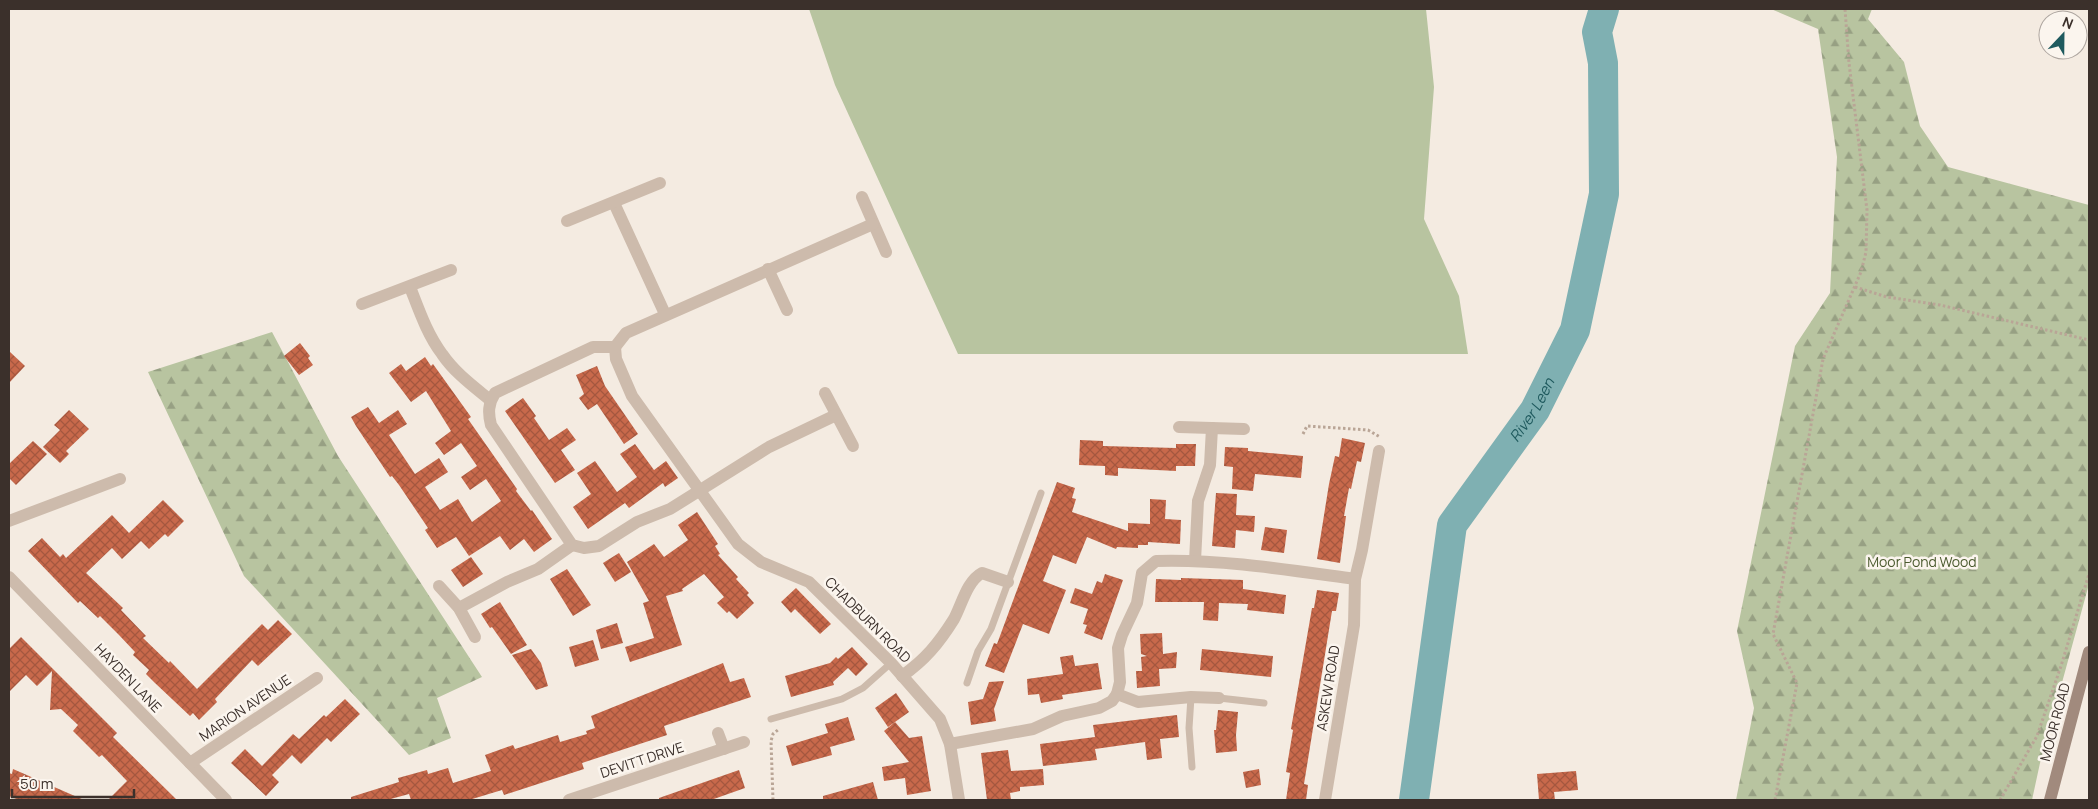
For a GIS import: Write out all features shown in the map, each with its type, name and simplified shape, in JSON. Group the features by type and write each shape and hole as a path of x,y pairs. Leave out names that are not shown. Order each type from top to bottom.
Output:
{"main road":[{"name":"MOOR ROAD","path":"2050,800 2089,652"}],"street":[{"path":"567,220 614,203 660,183"},
{"path":"862,197 886,252"},
{"path":"614,203 665,314"},
{"path":"836,415 769,447 670,509 637,522 599,546 584,548 572,545 491,425 488,413 490,400 495,393 593,347 615,347 626,333 665,314 873,224"},
{"path":"768,269 787,310"},
{"path":"362,304 451,270"},
{"path":"410,287 429,333 442,355 460,376 490,400"},
{"name":"CHADBURN ROAD","path":"615,347 616,359 632,396 698,491 738,544 761,562 809,582 891,663 940,719 950,744 959,800"},
{"path":"825,393 853,446"},
{"path":"1179,427 1244,429"},
{"path":"1195,561 1198,501 1210,465 1212,428"},
{"name":"ASKEW ROAD","path":"1325,800 1354,625 1355,579 1362,550 1379,451"},
{"path":"9,521 120,479"},
{"path":"459,608 506,582 538,569 572,545"},
{"path":"950,744 1033,729 1062,716 1099,708 1112,701 1117,694 1120,682 1118,648 1137,603 1142,573 1156,560 1195,561 1272,568 1355,579"},
{"path":"902,676 922,662 936,646 954,618 975,577 982,573 1008,582"},
{"name":"HAYDEN LANE","path":"9,577 226,800"},
{"path":"439,586 459,608 475,637"},
{"name":"MARION AVENUE","path":"190,763 317,678"},
{"path":"1117,694 1138,702 1219,698"},
{"path":"718,733 724,749"},
{"name":"DEVITT DRIVE","path":"569,800 744,742"}],"lane":[{"path":"967,683 978,651 991,629 1040,493"},
{"path":"772,719 842,699 864,688 891,663"},
{"path":"1191,698 1189,728 1192,767"},
{"path":"1219,698 1264,703"}],"path":[{"path":"1775,800 1797,683 1773,634 1822,359 1855,287 1866,252 1867,210 1849,63 1845,9"},
{"path":"1855,287 1887,297 1940,305 2089,340"},
{"path":"1303,434 1307,426 1368,430 1380,437 1384,444 1386,450 1379,451"},
{"path":"2000,800 2037,736 2089,574"},
{"path":"773,800 771,741 773,734 780,727"}],"green space":[{"path":"809,9 1426,9 1434,87 1424,219 1459,296 1468,354 958,354 835,85"},
{"name":"Moor Pond Wood","path":"1771,9 1872,9 1868,19 1904,62 1920,126 1948,167 2089,205 2089,584 2040,763 2032,800 1736,800 1754,708 1737,631 1795,346 1830,293 1837,157 1818,29"},
{"path":"272,332 338,456 482,677 437,698 451,738 409,755 244,576 148,372"}],"building":[{"path":"300,343 310,356 308,358 313,365 299,375 284,356"},
{"path":"9,351 25,366 9,383"},
{"path":"425,357 431,366 433,364 471,417 468,419 517,489 516,491 552,539 534,552 524,539 510,550 500,536 469,556 456,537 437,548 425,530 428,528 399,485 392,476 390,477 356,426 351,417 368,407 379,423 398,410 407,424 389,435 415,474 439,458 448,472 425,487 440,510 458,499 472,522 501,501 486,479 470,490 461,477 477,466 461,443 444,455 435,443 451,431 426,391 411,402 389,373 401,364 406,371"},
{"path":"597,366 605,386 638,434 624,444 597,404 588,410 579,398 584,394 576,375"},
{"path":"523,398 536,416 534,418 549,440 567,428 576,440 561,450 575,470 555,483 505,411"},
{"path":"69,410 89,429 66,451 69,454 60,463 43,447 60,430 54,425"},
{"path":"1342,438 1365,443 1361,462 1357,461 1351,489 1349,488 1344,516 1346,516 1340,563 1317,559 1329,484 1335,456 1339,457"},
{"path":"1080,440 1103,441 1103,446 1176,448 1176,444 1196,444 1195,466 1176,466 1176,471 1118,468 1118,476 1105,475 1105,466 1079,465"},
{"path":"33,441 47,454 16,485 9,478 9,464"},
{"path":"635,444 654,470 666,461 678,478 665,487 663,483 629,508 625,503 588,529 573,507 591,494 577,473 595,461 617,492 637,477 620,454"},
{"path":"1225,447 1248,448 1248,451 1303,456 1301,478 1255,474 1253,491 1232,489 1233,467 1224,466"},
{"path":"1057,482 1075,488 1072,498 1076,499 1072,512 1128,531 1128,523 1150,524 1150,499 1166,500 1165,519 1181,520 1180,544 1148,542 1148,545 1138,545 1138,548 1117,547 1116,549 1087,537 1076,564 1053,555 1043,581 1066,590 1049,634 1023,624 1004,673 985,666 994,643 997,644"},
{"path":"1216,493 1237,494 1236,515 1255,516 1254,532 1236,530 1235,548 1212,546"},
{"path":"163,500 184,521 168,537 165,534 149,549 141,541 122,559 112,548 86,573 123,608 121,610 146,636 143,638 169,663 170,661 197,689 262,624 268,630 278,620 292,634 258,666 252,660 215,699 217,702 199,720 193,713 190,716 155,683 146,674 149,670 133,655 135,652 119,635 100,616 98,618 80,601 78,603 28,551 42,538 60,557 63,554 66,558 112,515 129,533"},
{"path":"697,512 718,544 715,546 720,554 718,555 738,577 736,579 749,593 747,595 754,603 737,619 729,611 727,613 717,603 724,597 704,574 682,589 683,591 666,596 682,645 630,662 625,647 654,638 643,603 649,601 627,562 654,544 664,557 688,540 678,525"},
{"path":"1265,527 1287,530 1284,553 1261,550"},
{"path":"619,553 631,572 615,582 603,563"},
{"path":"471,557 483,574 463,587 451,570"},
{"path":"567,569 591,605 573,616 550,579"},
{"path":"1105,574 1123,580 1102,640 1084,633 1087,625 1083,624 1088,609 1070,603 1075,588 1092,594 1097,581 1102,583"},
{"path":"1181,578 1243,580 1243,589 1286,595 1284,614 1247,610 1248,604 1219,603 1218,621 1203,620 1204,602 1155,602 1156,579 1181,580"},
{"path":"796,588 831,624 820,634 795,609 791,613 781,602"},
{"path":"1317,590 1339,593 1336,611 1332,611 1304,784 1308,785 1306,800 1286,800 1290,773 1286,772 1293,730 1291,729 1312,608 1314,608"},
{"path":"500,602 527,645 511,654 481,614"},
{"path":"617,623 623,643 601,649 596,630"},
{"path":"1162,633 1163,654 1177,652 1176,668 1159,669 1160,686 1137,688 1136,671 1142,671 1141,657 1147,656 1141,654 1140,634"},
{"path":"21,637 117,733 113,737 177,800 108,800 127,781 102,755 99,757 73,731 78,725 61,709 50,710 52,671 37,686 26,675 9,692 9,649"},
{"path":"593,640 599,660 575,667 569,647"},
{"path":"852,647 868,664 856,676 848,668 833,682 834,685 791,697 785,676 830,663"},
{"path":"531,649 541,663 548,686 536,690 512,655"},
{"path":"1202,649 1273,656 1271,677 1200,670"},
{"path":"1073,655 1075,666 1098,663 1102,689 1062,695 1063,699 1041,703 1039,694 1028,695 1027,679 1063,674 1060,657"},
{"path":"723,663 730,682 744,678 751,697 664,726 667,735 582,763 584,769 504,795 502,790 469,800 411,800 409,794 387,800 351,800 351,797 399,782 398,778 427,770 428,774 448,768 453,783 491,771 485,755 513,745 515,749 558,735 560,742 587,734 586,731 595,728 591,716"},
{"path":"1004,681 994,709 996,721 971,725 968,702 983,699 989,682"},
{"path":"896,693 909,712 888,727 875,708"},
{"path":"345,699 360,714 331,742 327,738 301,764 292,755 272,775 279,782 266,796 231,763 245,749 262,766 293,734 299,739 324,715 326,717"},
{"path":"1218,710 1238,712 1237,751 1216,753 1214,730 1216,730"},
{"path":"1177,715 1179,737 1160,739 1162,758 1147,760 1145,742 1095,749 1097,760 1043,766 1040,744 1095,737 1093,725"},
{"path":"848,717 855,740 830,747 832,755 792,766 786,746 828,733 825,724"},
{"path":"895,722 909,738 922,736 931,791 907,795 905,778 884,781 882,767 909,762 884,731"},
{"path":"1008,750 1011,771 1043,769 1044,785 1020,787 1020,791 1010,793 1011,800 987,800 981,753"},
{"path":"13,769 84,800 19,800 9,796 9,773 12,774"},
{"path":"1259,769 1261,785 1246,788 1243,772"},
{"path":"739,770 745,788 711,800 659,800 659,798"},
{"path":"1576,771 1578,790 1554,792 1555,800 1539,800 1537,774"},
{"path":"873,782 878,800 823,800 823,796"}],"waterway":[{"name":"River Leen","path":"1414,800 1452,525 1535,410 1575,330 1604,194 1603,63 1597,32 1604,9"}]}
